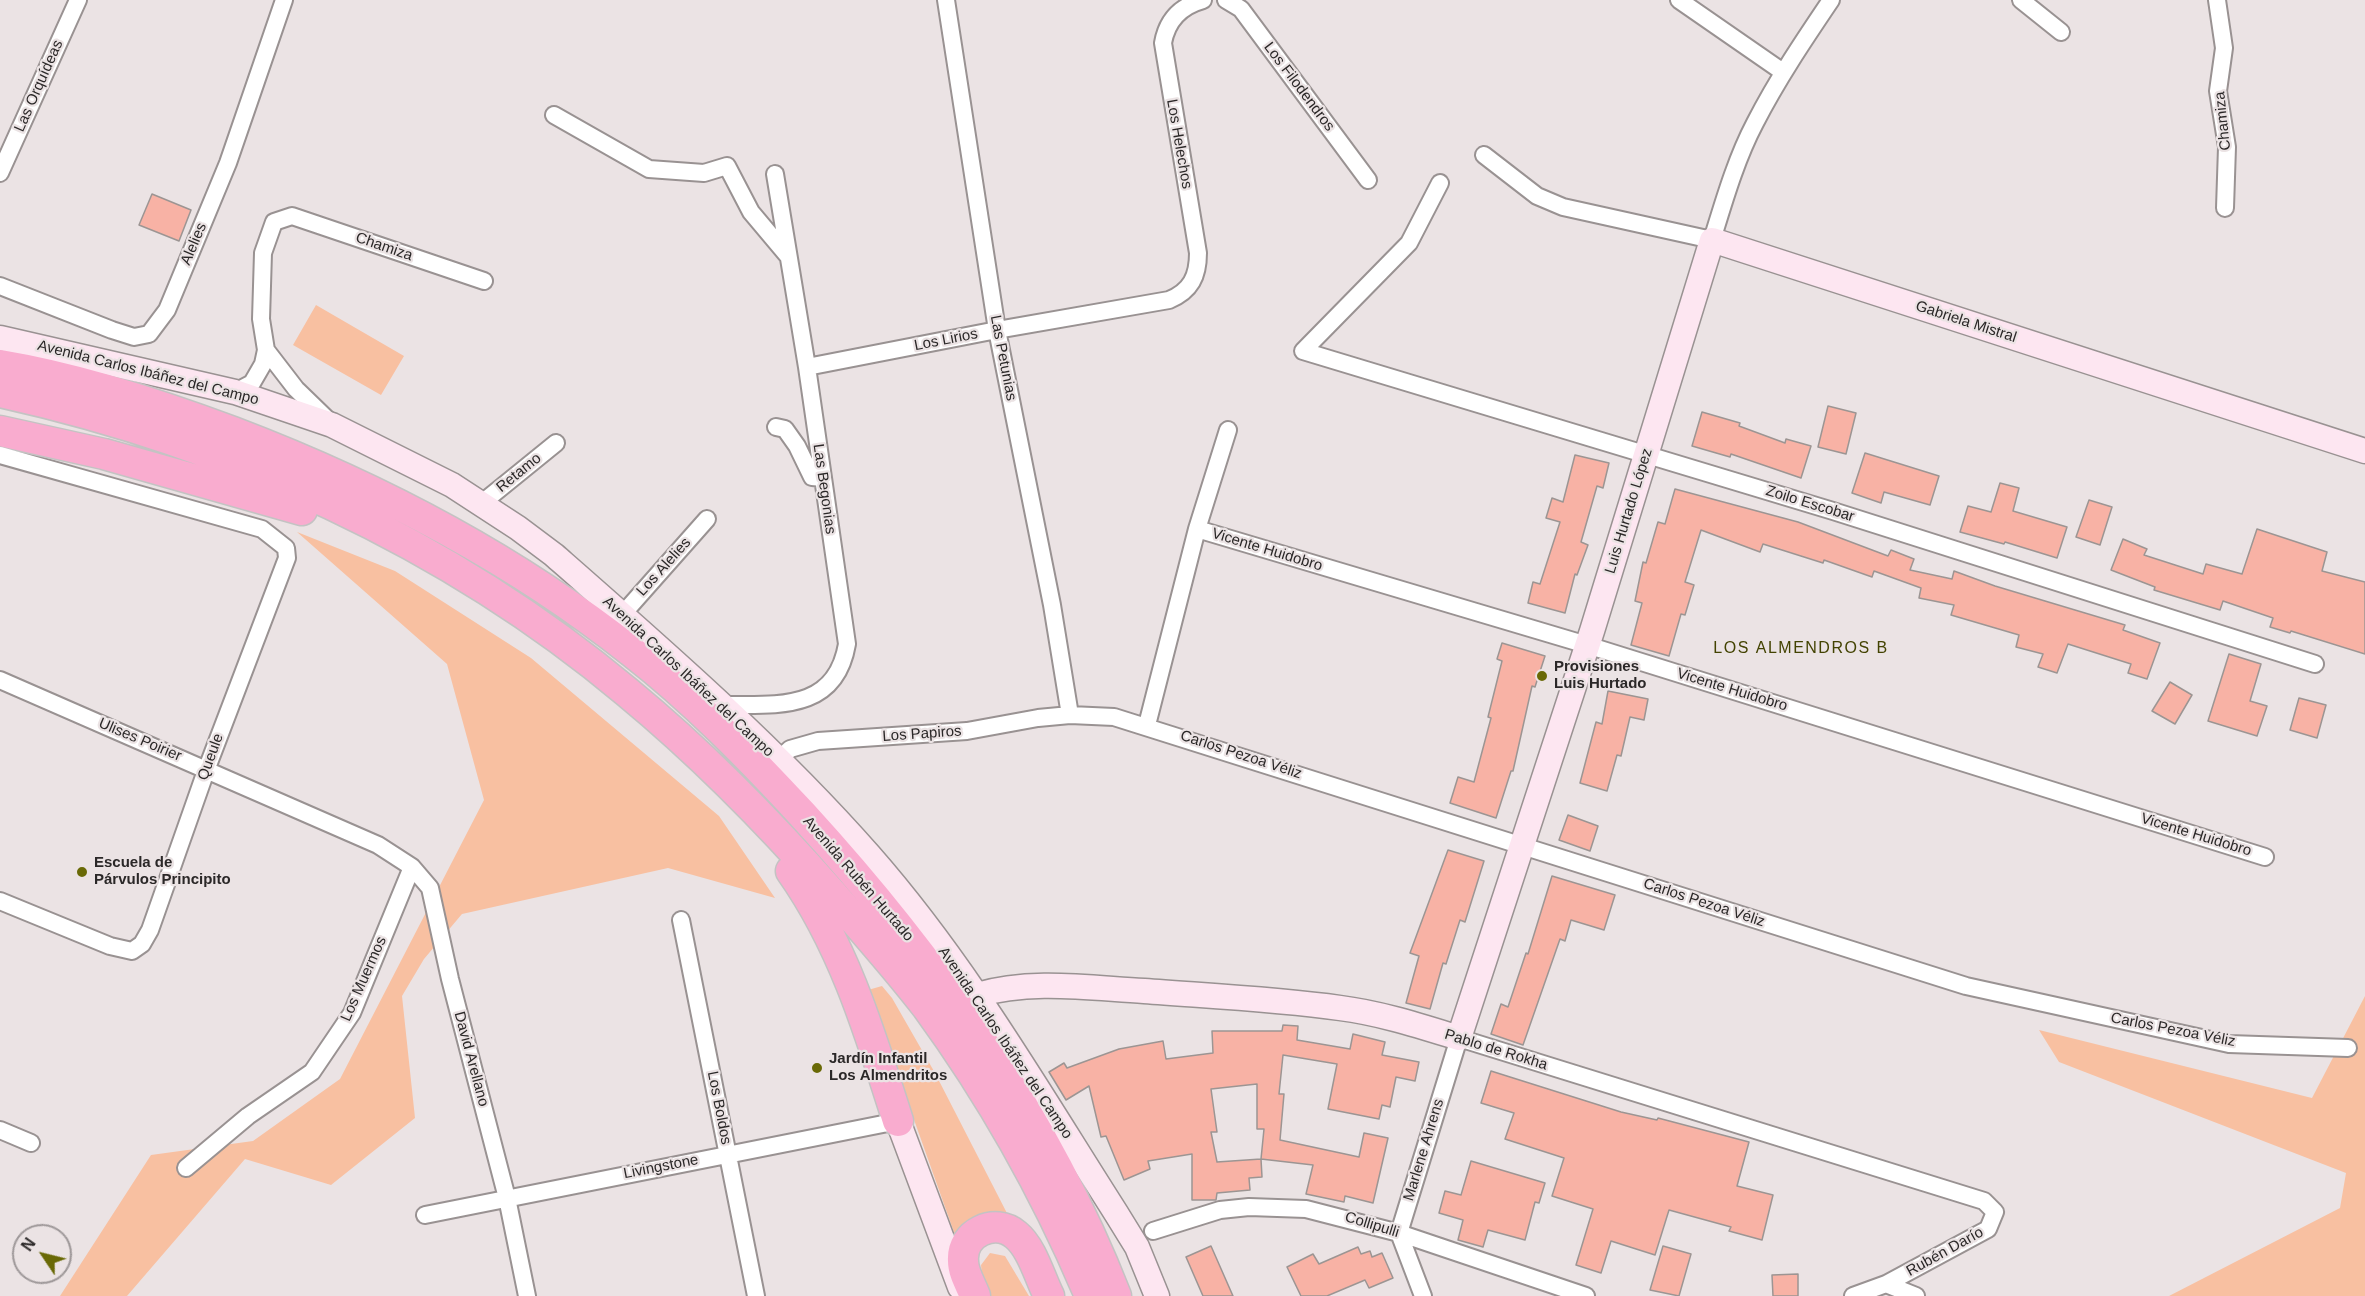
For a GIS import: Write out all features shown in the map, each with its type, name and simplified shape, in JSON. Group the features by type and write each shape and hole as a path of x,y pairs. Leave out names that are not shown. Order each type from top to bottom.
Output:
{"highway":[{"name":"Avenida Carlos Ibáñez del Campo","path":"0,365 118,394 261,443 376,494 490,556"},
{"path":"0,392 108,419 228,459 338,509 428,556"},
{"path":"0,431 95,451 267,498 428,556"},
{"name":"Avenida Rubén Hurtado","path":"428,556 496,597 603,672 717,772 802,860 892,963 942,1029 1035,1179 1090,1296"},
{"name":"Avenida Rubén Hurtado","path":"490,556 590,621 674,686 768,778 857,876 939,978 994,1059 1072,1195 1116,1296"},
{"path":"717,772 778,853 818,912 848,974 898,1121"},
{"path":"975,1296 964,1269 963,1253 977,1233 993,1227 1010,1230 1022,1242 1049,1296"}],"street":[{"name":"Las Orquídeas","path":"0,173 78,0"},
{"name":"Alelies","path":"0,286 112,330 134,337 149,334 167,310 228,163 284,0"},
{"name":"Las Petunias","path":"946,0 997,330 1052,605 1070,715"},
{"name":"Los Helechos","path":"1189,288 1198,270 1198,253 1163,43 1171,20 1186,7 1203,0"},
{"name":"Los Filodendros","path":"1226,0 1241,9 1368,180"},
{"path":"1679,0 1783,72"},
{"name":"Luis Hurtado López","path":"1459,1038 1587,645 1726,195 1754,125 1783,72 1831,0"},
{"path":"2021,0 2061,32"},
{"name":"Chamiza","path":"2217,0 2224,48 2218,91 2227,147 2225,208"},
{"path":"554,116 649,169 704,173 727,166 751,212 788,256"},
{"name":"Gabriela Mistral","path":"1484,155 1537,196 1563,207 1712,240 2365,451"},
{"name":"Las Begonias","path":"718,705 771,704 808,699 823,692 844,662 847,644 807,367 775,174"},
{"name":"Zoilo Escobar","path":"1440,183 1409,243 1303,351 1646,453 2315,664"},
{"name":"Chamiza","path":"266,350 261,319 263,253 274,222 292,216 484,281"},
{"name":"Los Lirios","path":"807,367 997,330 1169,300 1189,288"},
{"name":"Avenida Carlos Ibáñez del Campo","path":"0,338 235,392 332,425 421,468 482,503 554,555 778,760 870,856 977,995 1137,1246 1157,1296"},
{"path":"235,392 252,383 263,364 266,350"},
{"path":"266,350 296,388 332,425"},
{"path":"776,427 785,429 812,477 823,478"},
{"path":"1147,725 1197,529 1228,430"},
{"name":"Retamo","path":"482,503 556,443"},
{"name":"Queule","path":"0,455 262,528 286,548 287,558 207,768 150,930 142,944 132,951 110,946 0,901"},
{"name":"Los Alelies","path":"622,615 707,519"},
{"name":"Vicente Huidobro","path":"1197,529 1587,645 2265,857"},
{"name":"Ulises Poirier","path":"0,681 207,768 378,845"},
{"name":"Carlos Pezoa Véliz","path":"1070,715 1114,717 1147,725 1966,987 2229,1044 2348,1048"},
{"name":"Los Papiros","path":"778,760 790,749 818,741 967,731 1038,718 1070,715"},
{"name":"David Arellano","path":"378,845 412,867 430,888 450,979 507,1198 527,1296"},
{"name":"Los Muermos","path":"186,1168 249,1116 312,1072 352,1013 412,867"},
{"name":"Los Boldos","path":"681,920 756,1296"},
{"name":"Pablo de Rokha","path":"977,995 1004,987 1040,986 1189,994 1340,1008 1389,1017 1984,1201 1995,1212"},
{"name":"Marlene Ahrens","path":"1399,1233 1459,1038"},
{"path":"898,1121 963,1296"},
{"name":"Livingstone","path":"425,1215 898,1121"},
{"path":"0,1130 31,1143"},
{"name":"Collipulli","path":"1153,1231 1220,1210 1277,1206 1329,1213 1399,1233 1586,1296"},
{"name":"Rubén Darío","path":"1853,1296 1886,1284 1988,1229 1995,1212"},
{"path":"1399,1233 1423,1296"},
{"path":"1886,1284 1916,1296"}],"shaded area":[{"path":"316,305 404,356 381,395 293,345"},
{"path":"297,532 395,571 531,658 719,816 775,898 668,868 462,914 424,959 402,996 415,1118 331,1185 245,1159 127,1296 60,1296 68,1284 72,1284 72,1277 151,1155 253,1141 340,1079 484,800 447,664"},
{"path":"882,986 892,998 935,1073 1011,1221 956,1238 868,990"},
{"path":"2365,996 2365,1296 2169,1296 2340,1208 2346,1173 2059,1062 2039,1030 2312,1098"},
{"path":"990,1253 1005,1256 1029,1296 984,1296 981,1265"}],"building":[{"path":"152,194 191,210 179,241 139,225"},
{"path":"1828,406 1856,413 1846,454 1818,447"},
{"path":"1702,412 1740,423 1739,426 1785,443 1786,439 1811,446 1801,478 1731,454 1730,457 1692,446"},
{"path":"1865,453 1939,476 1930,505 1884,492 1881,503 1852,493"},
{"path":"1575,455 1609,463 1603,488 1597,486 1581,542 1588,545 1577,575 1575,574 1565,613 1528,603 1533,582 1540,584 1560,522 1546,518 1552,498 1563,502"},
{"path":"2000,483 2019,488 2013,511 2067,527 2057,558 2005,542 2004,544 1960,532 1968,506 1991,512"},
{"path":"1675,489 1798,522 1888,556 1891,550 1914,559 1910,570 1952,579 1954,571 1995,586 2125,625 2123,630 2160,643 2147,679 2128,673 2131,664 2068,644 2057,673 2038,667 2043,654 2016,647 2019,635 1951,615 1954,605 1919,598 1921,588 1874,571 1872,577 1824,560 1823,563 1763,544 1760,552 1701,530 1685,582 1694,585 1685,615 1681,614 1669,656 1631,645 1642,603 1635,601 1643,562 1646,563 1658,522 1665,524"},
{"path":"2089,500 2112,507 2100,545 2076,537"},
{"path":"2257,529 2327,552 2322,571 2365,582 2365,654 2291,631 2290,633 2270,627 2273,618 2223,601 2220,610 2154,590 2155,587 2111,570 2123,539 2147,549 2144,555 2203,574 2206,564 2242,574"},
{"path":"1502,643 1545,656 1535,687 1532,686 1513,771 1511,771 1496,818 1450,803 1458,777 1474,782 1491,718 1488,717 1502,661 1497,659"},
{"path":"2229,654 2261,664 2250,701 2267,706 2257,736 2208,721"},
{"path":"2170,682 2192,695 2175,724 2152,711"},
{"path":"1608,691 1648,699 1644,720 1630,717 1621,756 1617,755 1607,791 1580,783 1596,722 1602,724"},
{"path":"2299,698 2326,705 2317,738 2290,730"},
{"path":"1568,815 1598,826 1590,851 1559,840"},
{"path":"1448,850 1484,861 1465,922 1460,920 1446,964 1443,963 1430,1009 1406,1003 1419,956 1410,953"},
{"path":"1552,876 1615,895 1604,930 1571,920 1565,941 1560,939 1523,1045 1491,1034 1501,1004 1508,1007 1526,953 1528,954"},
{"path":"1283,1025 1298,1026 1297,1040 1350,1049 1353,1034 1385,1042 1382,1055 1419,1062 1415,1081 1396,1077 1390,1107 1382,1105 1379,1119 1328,1109 1337,1064 1283,1055 1279,1094 1284,1094 1280,1140 1359,1157 1364,1133 1388,1138 1373,1203 1345,1196 1344,1202 1306,1194 1313,1165 1261,1159 1262,1177 1249,1178 1250,1190 1217,1193 1216,1200 1192,1200 1192,1154 1148,1161 1150,1169 1124,1180 1106,1136 1101,1137 1089,1086 1066,1100 1049,1072 1064,1063 1067,1068 1119,1049 1163,1041 1166,1059 1213,1053 1212,1031 1282,1031","holes":["1257,1084 1257,1129 1264,1129 1261,1159 1217,1162 1211,1132 1217,1132 1211,1089"]},
{"path":"1491,1071 1621,1112 1657,1120 1658,1118 1749,1142 1737,1186 1773,1195 1762,1240 1729,1231 1731,1227 1669,1210 1655,1255 1611,1241 1601,1273 1576,1265 1593,1209 1552,1196 1564,1158 1505,1139 1514,1113 1481,1103"},
{"path":"1471,1161 1545,1183 1539,1203 1535,1202 1525,1240 1488,1230 1483,1247 1458,1240 1463,1220 1439,1213 1445,1191 1461,1195"},
{"path":"1211,1246 1233,1296 1203,1296 1186,1257"},
{"path":"1663,1246 1691,1254 1679,1296 1650,1290"},
{"path":"1358,1247 1361,1254 1370,1251 1372,1257 1382,1253 1393,1278 1369,1288 1365,1280 1327,1296 1301,1296 1287,1267 1313,1254 1319,1264"},
{"path":"1798,1274 1798,1296 1773,1296 1772,1275"}],"place":[{"name":"Provisiones Luis Hurtado","path":"1542,676"},
{"name":"Escuela de Párvulos Principito","path":"82,872"},
{"name":"Jardín Infantil Los Almendritos","path":"817,1068"}],"district":[{"name":"LOS ALMENDROS B","path":"1801,649"}]}
